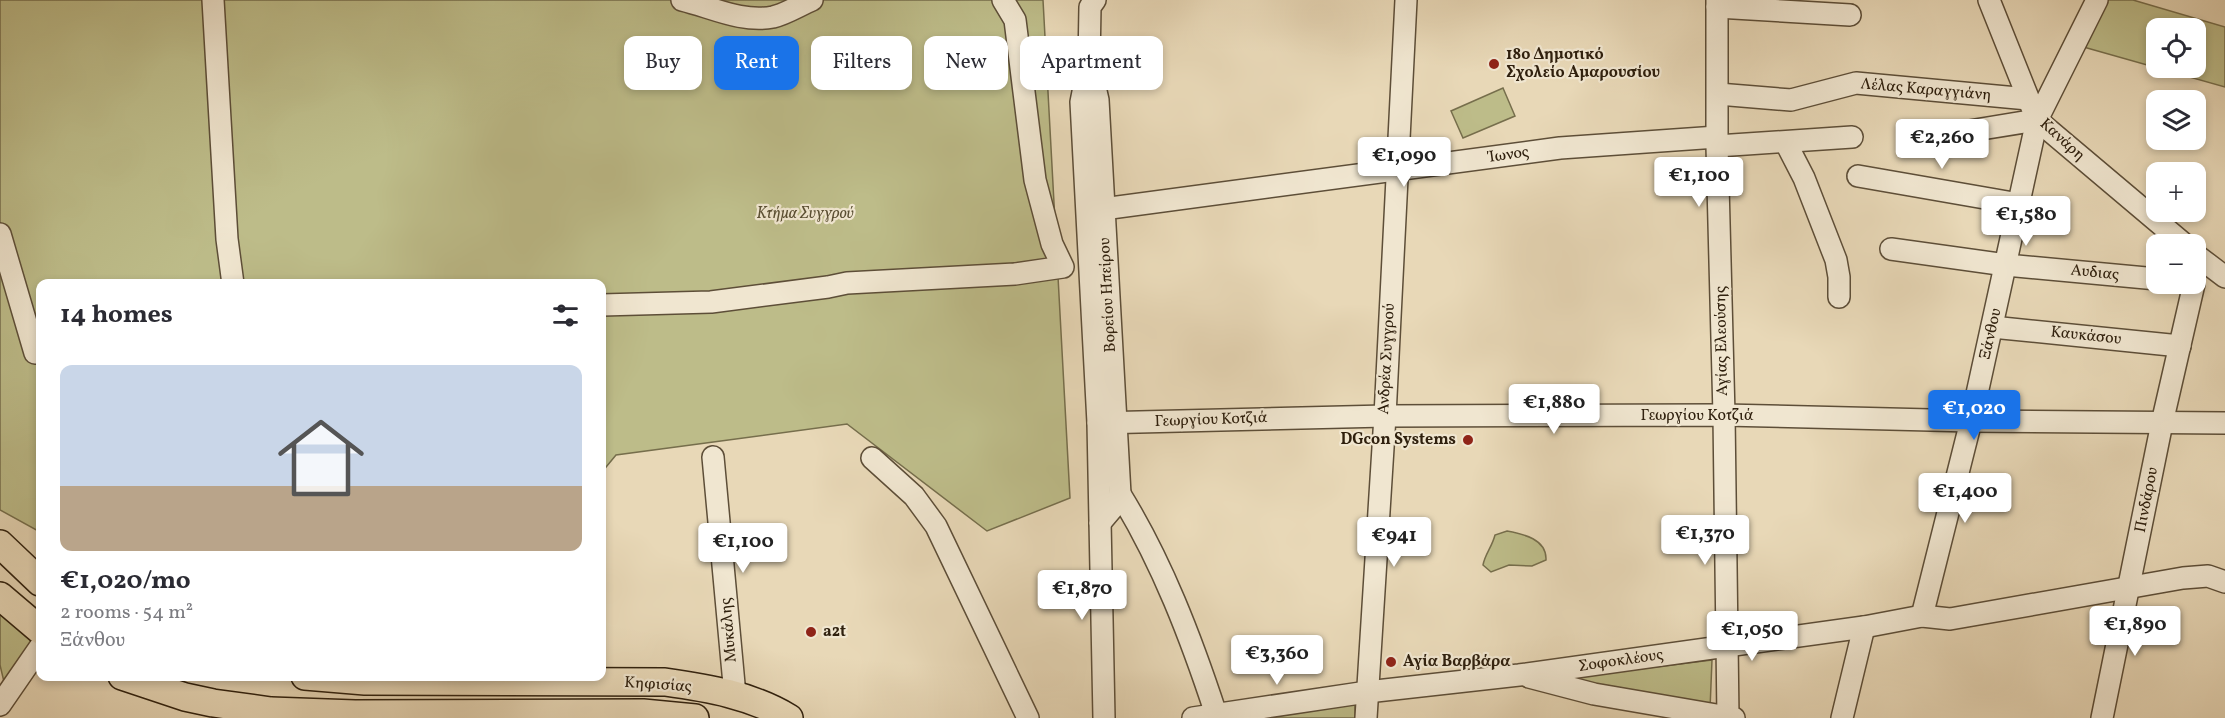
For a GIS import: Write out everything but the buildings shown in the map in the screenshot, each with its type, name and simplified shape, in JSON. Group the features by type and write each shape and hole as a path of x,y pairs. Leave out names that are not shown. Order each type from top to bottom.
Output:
{"main road":[{"path":"0,544 36,578"},
{"path":"0,596 36,627"},
{"name":"Κηφισίας","path":"134,681 198,709 434,716 696,718"},
{"name":"Κηφισίας","path":"365,681 665,682 756,700 789,718"}],"street":[{"path":"213,0 227,239 232,279"},
{"path":"682,0 757,19 776,16 812,0"},
{"path":"606,305 711,302 847,283 1015,274 1063,267 1052,244 1035,180 1015,20 1002,0"},
{"name":"Βορείου Ηπείρου","path":"1094,0 1089,15 1089,62 1081,102 1096,210 1106,423 1100,523 1104,718"},
{"name":"Ανδρέα Συγγρού","path":"1366,718 1406,0"},
{"name":"Κανάρη","path":"1989,0 2037,120 2172,234"},
{"name":"Ξάνθου","path":"1922,616 1971,422 2037,120 2097,0"},
{"path":"1717,4 1850,15"},
{"name":"Αγίας Ελεούσης","path":"1717,4 1717,142 1724,415 1725,646 1730,717"},
{"name":"Λέλας Καραγγιάνη","path":"1718,94 1791,100 1856,83 2028,99"},
{"path":"1929,131 1963,132 2037,120"},
{"name":"Ίωνος","path":"1096,210 1560,148 1717,142 1786,143 1852,137"},
{"path":"1786,143 1804,178 1836,260 1839,297"},
{"path":"1858,176 2019,204"},
{"path":"0,234 36,347"},
{"name":"Αυδιας","path":"1891,249 2006,265 2146,278"},
{"path":"2206,268 2225,277"},
{"name":"Πινδάρου","path":"2102,718 2162,423 2192,294"},
{"name":"Καυκάσου","path":"1992,327 2180,346"},
{"name":"Γεωργίου Κοτζιά","path":"1106,423 1384,416 1724,415 1971,422 2225,423"},
{"name":"Βορείου Ηπείρου","path":"1106,423 1120,494"},
{"name":"Μυκάλης","path":"713,457 735,695"},
{"path":"872,458 914,496 936,526 1028,718"},
{"path":"1100,523 1117,503 1120,494"},
{"path":"1120,494 1138,523 1175,603 1216,714"},
{"name":"Σοφοκλέους","path":"1193,718 1367,692 1519,675 1864,627 1922,616 1950,619 2183,578 2208,576 2225,582"},
{"path":"1842,718 1864,627"},
{"path":"3,718 0,706 36,653"},
{"path":"1519,675 1594,694 1730,717"}],"green space":[{"name":"Κτήμα Συγγρού","path":"0,0 1043,0 1045,36 1020,36 1020,90 1048,90 1070,498 987,531 847,424 616,455 606,467 606,279 36,279 36,530 0,510"},
{"path":"2103,0 2133,0 2194,18 2146,18 2146,65 2080,46"},
{"path":"2206,21 2225,27 2225,87 2193,78 2206,78"},
{"path":"1503,88 1515,116 1463,138 1451,111"},
{"path":"1507,531 1527,536 1538,542 1543,547 1546,560 1532,566 1509,565 1491,572 1483,565 1485,557 1495,535"},
{"path":"0,606 35,636 4,682 0,665"},
{"path":"1712,660 1710,709 1596,691 1576,679 1582,676"},
{"path":"1355,704 1355,718 1266,718"}],"place":[{"name":"18ο Δημοτικό Σχολείο Αμαρουσίου","path":"1494,64"},
{"name":"DGcon Systems","path":"1468,440"},
{"name":"a2t","path":"811,632"},
{"name":"Αγία Βαρβάρα","path":"1391,662"}]}
